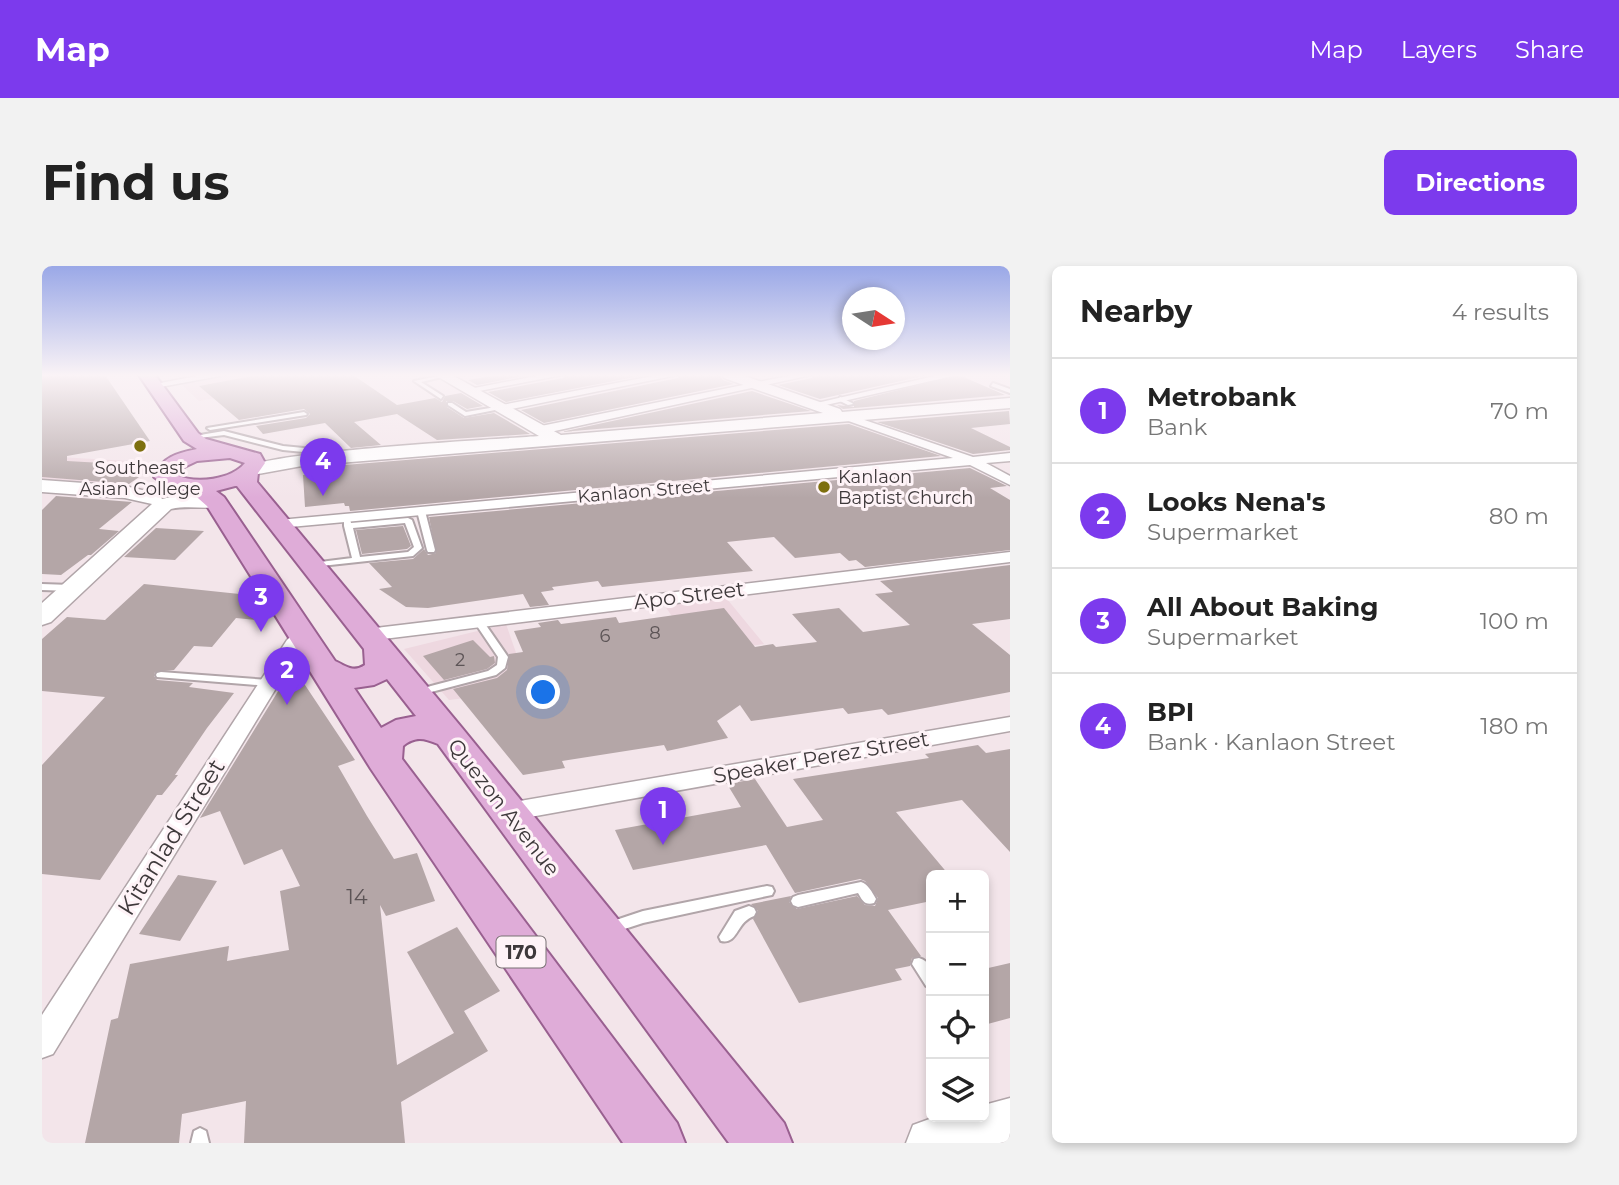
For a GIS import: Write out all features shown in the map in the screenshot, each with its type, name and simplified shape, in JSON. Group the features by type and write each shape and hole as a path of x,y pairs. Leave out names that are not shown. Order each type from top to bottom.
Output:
{"main road":[{"path":"174,416 189,434 211,448 245,463"},
{"path":"514,416 558,440"},
{"path":"110,491 168,472 199,454 245,463 308,456 558,440 772,416"},
{"path":"103,563 168,472 173,453 167,442"},
{"path":"42,617 103,563 150,515 164,505 206,494 231,480 245,463"},
{"name":"Quezon Avenue","path":"245,463 246,483 450,736 764,1143"},
{"path":"168,472 176,483 206,494"},
{"path":"42,486 110,491 152,498"},
{"name":"170","path":"206,494 304,634 384,760 657,1143"},
{"path":"326,667 344,678 369,677 382,666 373,642"},
{"path":"384,760 386,743 402,730 426,727 450,736"},
{"path":"931,1143 1010,1123"}],"street":[{"path":"541,430 609,416"},
{"path":"862,416 973,461 1010,481"},
{"name":"Kanlaon Street","path":"279,524 347,522 421,511 1010,457"},
{"name":"Apo Street","path":"373,642 478,620 1010,557"},
{"name":"Kitanlad Street","path":"42,1043 296,640 304,634"},
{"name":"Speaker Perez Street","path":"508,812 1010,724"}],"lane":[{"path":"189,434 293,416"},
{"path":"189,434 224,433 308,456"},
{"path":"421,511 431,550"},
{"path":"312,565 357,560 410,554 418,548 408,520 347,522 357,560"},
{"path":"42,587 74,589"},
{"path":"413,693 492,673 502,666 503,657 478,620"},
{"path":"161,675 269,683"},
{"path":"799,901 861,887 870,899"},
{"path":"600,931 643,917 767,891"},
{"path":"726,937 740,915 750,912"},
{"path":"919,964 926,974"}],"shaded area":[{"path":"42,456 146,462 114,485 42,480"},
{"path":"718,588 764,644 698,654 658,596"},
{"path":"506,624 529,690 449,700 404,649"}],"building":[{"path":"42,416 133,416 150,441 67,456 67,461 155,466 129,484 42,477"},
{"path":"234,416 263,416 239,420"},
{"path":"387,416 354,422 381,445 351,448 325,423 263,434 256,426 306,418"},
{"path":"400,416 499,416 530,434 437,440"},
{"path":"531,416 578,416 544,423"},
{"path":"636,416 752,416 561,432"},
{"path":"950,416 1009,416 1010,424 971,428 1010,447 1010,450 973,454 877,422"},
{"path":"849,424 941,456 350,511 349,506 344,503 305,507 303,475 309,471 320,470 320,467"},
{"path":"970,468 1007,486 990,488 1010,500 1010,550 865,567 856,560 849,561 840,553 795,558 774,537 727,542 753,571 602,587 598,581 552,587 554,590 541,592 549,605 530,607 523,594 428,608 406,607 379,589 392,587 369,563 413,559 424,549 428,555 436,553 429,517"},
{"path":"56,496 132,502 99,529 119,531 91,555 61,575 42,574 42,510"},
{"path":"403,526 411,546 407,549 362,554 356,530"},
{"path":"156,528 204,531 175,560 124,557"},
{"path":"1010,565 1010,619 972,624 1010,655 1010,692 888,715 882,709 848,714 843,708 751,721 740,705 717,721 728,738 667,751 664,745 562,761 565,768 523,775 453,689 497,678 507,670 509,654 523,652 514,631 541,627 538,623 558,620 561,624 616,617 619,623 724,608 755,647 817,642 792,614 839,608 863,632 910,625 875,594 893,592 880,581"},
{"path":"144,584 249,595 267,621 236,618 212,647 194,646 174,670 155,672 157,680 193,683 189,687 234,693 175,775 178,775 162,795 157,795 100,880 42,874 42,765 105,697 42,691 42,639 67,617 105,620"},
{"path":"473,640 490,657 494,656 495,663 487,669 444,680 423,656"},
{"path":"293,667 355,760 338,766 367,816 394,859 417,853 435,901 386,916 380,905 397,1065 454,1033 407,952 457,927 500,991 464,1011 488,1051 401,1102 405,1143 244,1143 246,1101 182,1114 179,1143 85,1143 111,1020 118,1018 130,964 229,946 227,961 289,950 280,891 300,886 282,849 244,865 220,811 200,818"},
{"path":"978,745 986,753 1010,749 1010,852 962,800 896,812 945,870 926,870 926,902 888,910 921,956 912,958 910,966 895,969 902,980 799,1003 753,919 758,911 751,904 791,896 789,902 797,909 857,896 865,905 875,906 878,898 865,881 860,879 795,893 766,845 633,870 615,830 741,807 727,784 755,779 787,827 823,820 793,779 929,758 925,754"},
{"path":"178,875 217,881 180,941 139,934"},
{"path":"1010,963 1010,1018 989,1024 989,996 989,968"}],"place":[{"name":"Southeast Asian College","path":"140,446"},
{"name":"Kanlaon Baptist Church","path":"824,487"},
{"name":"BPI","path":"323,496"},
{"name":"All About Baking","path":"261,632"},
{"name":"Looks Nena's","path":"287,705"},
{"name":"Metrobank","path":"663,845"}]}
